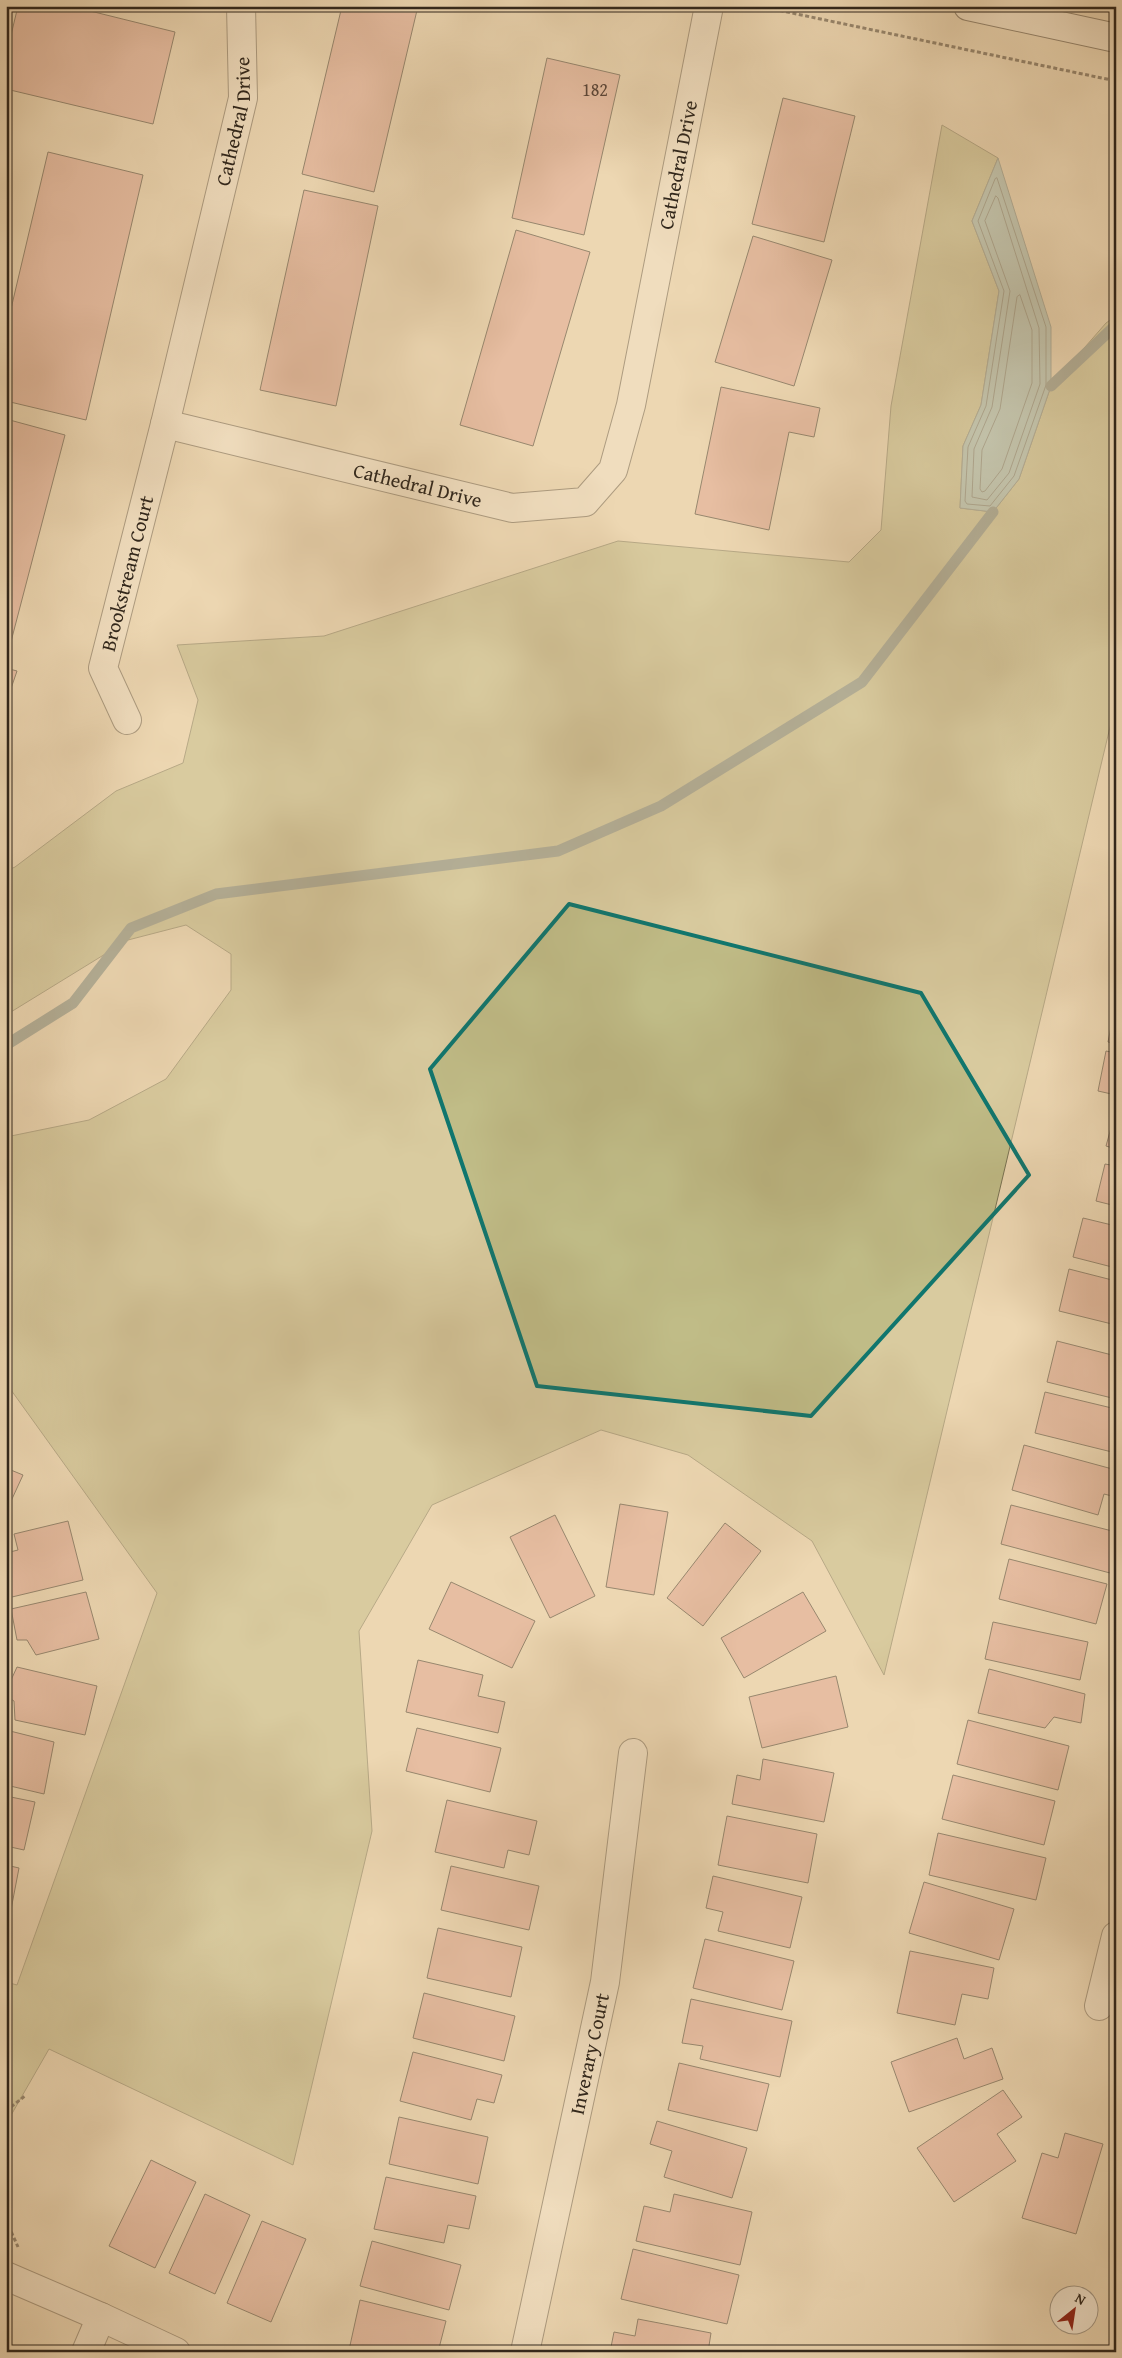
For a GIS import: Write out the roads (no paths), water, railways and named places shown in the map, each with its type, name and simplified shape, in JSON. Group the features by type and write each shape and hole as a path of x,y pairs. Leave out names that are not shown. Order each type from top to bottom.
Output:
{"street":[{"name":"Cathedral Drive","path":"241,6 243,98 165,424 512,508 585,502 613,470 631,405 721,7"},
{"path":"968,6 1116,38"},
{"name":"Brookstream Court","path":"127,720 103,668 165,424"},
{"name":"Inverary Court","path":"525,2352 605,1982 633,1753"},
{"path":"1098,2006 1116,1936"},
{"path":"6,2276 101,2316 176,2352"},
{"path":"86,2352 101,2316"}],"water":[{"path":"998,158 1051,327 1051,386 1019,479 993,512 960,508 963,446 981,405 999,291 972,221"}],"waterway":[{"path":"1051,386 1116,325"},
{"path":"6,1045 73,1003 131,928 216,894 558,851 661,806 862,682 993,512"}]}
